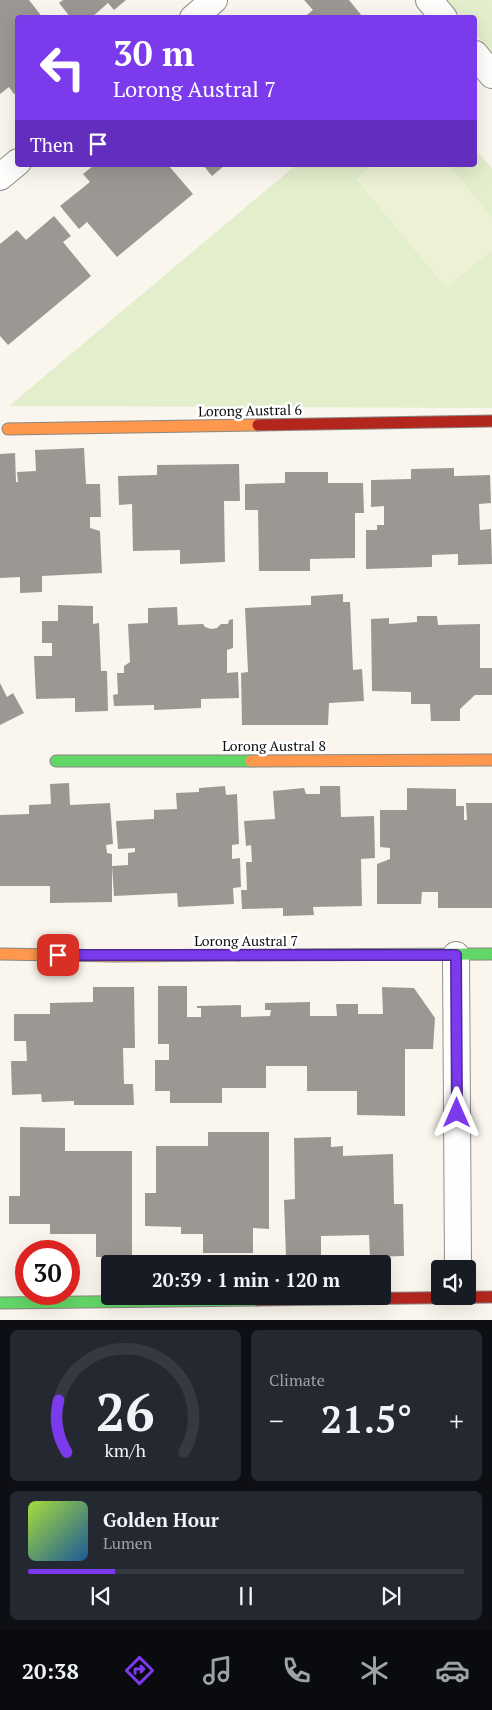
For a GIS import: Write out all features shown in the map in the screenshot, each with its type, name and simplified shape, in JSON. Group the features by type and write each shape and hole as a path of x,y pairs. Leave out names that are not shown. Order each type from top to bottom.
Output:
{"street":[{"path":"196,15 214,0"},
{"path":"429,0 442,15"},
{"path":"477,56 492,75"},
{"path":"0,177 15,164"},
{"name":"Lorong Austral 6","path":"8,429 492,421"},
{"name":"Lorong Austral 8","path":"56,761 492,760"},
{"name":"Lorong Austral 7","path":"0,954 115,956 492,954"},
{"path":"456,955 458,1260"},
{"path":"0,1302 431,1296"},
{"path":"476,1297 492,1297"}],"green space":[{"path":"446,0 492,0 492,53 477,35 477,15 459,15"},
{"path":"477,151 492,168 492,408 9,406 294,167 477,167"},
{"path":"371,167 451,167 492,217 492,250 446,288 356,179"}],"building":[{"path":"0,0 29,0 41,15 15,15 15,94 9,87 0,94"},
{"path":"63,0 126,0 114,10 108,3 94,15 69,15 59,3"},
{"path":"304,0 349,0 361,15 307,15 313,10"},
{"path":"92,167 170,167 193,194 117,257 87,222 79,229 60,206 90,182 83,174"},
{"path":"205,167 223,167 212,176"},
{"path":"54,216 71,236 63,242 91,276 8,345 0,336 0,244 17,230 26,240"},
{"path":"84,448 86,484 100,484 101,517 90,517 90,528 100,531 102,573 42,576 42,592 20,593 20,577 0,578 0,454 15,453 16,482 18,482 17,472 36,471 35,450"},
{"path":"239,464 240,501 224,501 225,562 180,564 180,550 133,551 132,504 119,505 118,476 157,475 157,465"},
{"path":"454,468 454,476 490,475 491,503 479,504 480,530 491,529 492,564 458,565 458,554 432,555 432,567 366,569 366,530 377,530 377,525 384,525 384,506 371,507 371,480 411,479 411,469"},
{"path":"285,472 328,472 328,483 363,483 364,513 355,513 355,558 310,559 310,571 259,571 258,510 245,510 245,484 285,483"},
{"path":"343,594 343,602 350,602 353,670 362,669 364,701 329,703 328,725 242,725 241,673 248,672 245,608 311,605 311,596"},
{"path":"58,605 93,606 93,624 99,623 101,671 107,671 108,711 75,712 75,698 36,699 34,656 52,656 52,643 42,643 42,621 58,621"},
{"path":"177,607 178,625 203,624 211,629 217,628 221,624 228,624 229,620 233,619 233,648 227,650 227,673 238,672 239,698 201,699 201,708 154,710 154,705 114,706 113,695 118,694 117,673 124,673 124,666 130,662 128,624 148,623 148,608"},
{"path":"417,616 437,616 438,625 480,624 480,668 492,668 492,695 475,695 460,709 460,721 431,721 430,704 411,704 411,692 372,691 371,619 389,618 389,624 417,622"},
{"path":"0,683 7,697 13,693 24,713 0,725"},
{"path":"69,783 70,805 110,803 113,844 106,845 107,853 112,854 112,902 50,903 50,886 0,886 0,815 29,814 29,805 51,804 50,784"},
{"path":"225,786 226,795 237,794 239,844 232,845 232,859 240,858 241,887 233,888 234,904 178,907 177,893 114,896 112,866 128,865 128,853 135,852 135,848 118,849 116,821 154,819 154,810 177,809 176,793 199,792 199,788"},
{"path":"320,786 340,786 341,817 374,816 375,858 361,859 362,906 313,907 314,915 283,916 283,908 242,909 241,890 247,890 246,862 252,862 251,845 246,846 244,821 275,819 273,791 304,788 306,794 320,794"},
{"path":"407,788 456,789 456,806 464,806 464,820 467,820 466,803 492,803 492,908 438,908 438,892 422,892 421,904 377,904 377,864 390,859 390,848 380,847 380,810 407,810"},
{"path":"158,986 187,986 187,1017 201,1017 201,1008 197,1008 197,1006 241,1005 241,1017 270,1016 271,1010 265,1010 265,1003 310,1002 310,1016 337,1016 336,1004 358,1004 358,1014 383,1014 382,987 414,988 435,1018 433,1049 405,1049 405,1116 357,1115 357,1091 307,1091 307,1066 266,1066 266,1088 222,1088 222,1103 170,1103 170,1091 155,1091 155,1060 169,1060 169,1044 158,1044"},
{"path":"93,987 134,987 135,1048 123,1048 124,1084 133,1084 134,1105 74,1105 74,1101 42,1102 41,1094 12,1095 11,1061 27,1061 26,1041 14,1041 14,1014 50,1014 50,1003 93,1002"},
{"path":"20,1127 65,1128 65,1151 132,1151 132,1255 101,1255 101,1257 96,1257 96,1234 50,1234 50,1224 9,1224 9,1196 20,1196"},
{"path":"208,1132 269,1132 269,1229 253,1228 253,1253 203,1253 203,1234 181,1234 181,1227 145,1226 145,1193 156,1193 156,1146 208,1146"},
{"path":"331,1137 331,1147 343,1146 343,1156 393,1154 394,1204 403,1204 404,1256 370,1255 369,1235 321,1236 321,1255 286,1255 284,1200 295,1199 294,1138"}],"traffic: fast":[{"path":"56,761 251,761"},
{"path":"238,955 492,954"},
{"path":"0,1303 101,1302"}],"traffic: slow":[{"path":"8,429 258,425"},
{"path":"251,761 492,760"},
{"path":"0,954 115,956 238,955"}],"traffic: jam":[{"path":"258,425 492,421"},
{"path":"391,1298 492,1297"}],"route":[{"path":"58,955 456,955 457,1113"}]}
